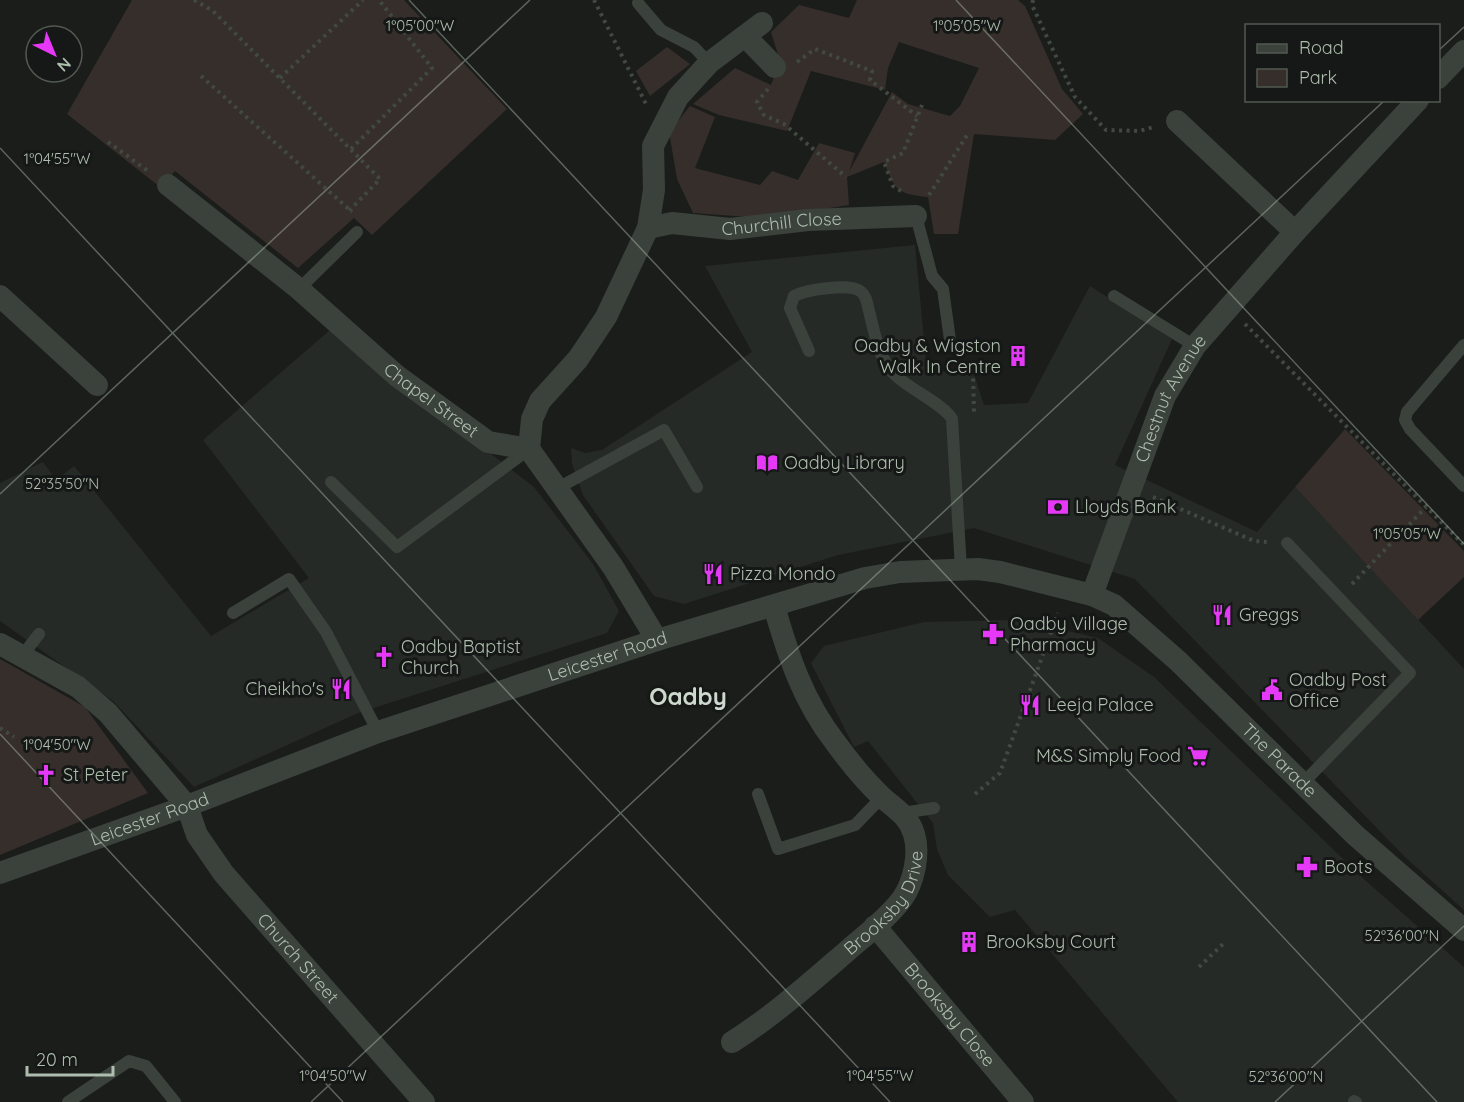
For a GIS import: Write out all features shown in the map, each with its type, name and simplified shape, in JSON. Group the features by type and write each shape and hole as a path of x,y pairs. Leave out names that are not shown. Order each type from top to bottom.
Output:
{"street":[{"path":"657,640 613,567 529,449 532,419 540,401 578,359 606,317 648,228 654,190 653,146 678,97 709,63 753,30 778,73"},
{"path":"1440,76 1464,51"},
{"name":"Chestnut Avenue","path":"1092,595 1165,396 1195,346 1295,232 1416,102"},
{"path":"1177,121 1295,232"},
{"name":"Chapel Street","path":"168,185 299,288 397,376 488,442 529,449"},
{"name":"Churchill Close","path":"648,228 672,223 730,229 808,220 916,216"},
{"path":"0,296 97,385"},
{"name":"Leicester Road","path":"0,873 188,806 378,732 657,640 865,578 900,572 960,569 1000,572 1092,595"},
{"name":"The Parade","path":"1092,595 1114,605 1132,619 1302,784 1464,930"},
{"name":"Brooksby Drive","path":"732,1042 768,1020 875,926 902,898 912,877 916,856 914,833 903,813 882,797 835,742 809,705 787,652 774,606"},
{"path":"0,644 78,687 108,713 188,806"},
{"name":"Church Street","path":"188,806 197,836 224,874 425,1101"},
{"name":"Brooksby Close","path":"875,926 1023,1102"}],"lane":[{"path":"638,3 662,30 694,46 709,63"},
{"path":"916,216 932,276 943,288 950,340"},
{"path":"299,288 357,232"},
{"path":"809,351 790,308 794,296 804,290 852,288 861,291 866,299 883,360 895,375 933,404 947,411 952,420 960,569"},
{"path":"1114,296 1195,346"},
{"path":"1464,345 1407,412 1405,420 1464,486"},
{"path":"556,489 664,430 697,487"},
{"path":"332,482 397,547 529,449"},
{"path":"1287,543 1410,673 1302,784"},
{"path":"233,613 289,579 326,632 378,732"},
{"path":"22,656 39,634"},
{"path":"758,794 778,849 855,825 882,797"},
{"path":"903,813 934,808"},
{"path":"68,1102 129,1061 146,1066 175,1102"}],"path":[{"path":"194,0 213,11 380,179 342,217"},
{"path":"280,78 363,0"},
{"path":"351,149 432,68 379,0"},
{"path":"594,0 660,131"},
{"path":"1033,0 1032,5 1075,97 1106,130 1139,131 1177,121"},
{"path":"846,177 784,124 764,115 757,102 778,73 815,49 872,71 870,80 917,116"},
{"path":"201,76 350,210"},
{"path":"906,195 893,186 884,162 903,153 922,105"},
{"path":"916,216 969,132"},
{"path":"108,142 168,185"},
{"path":"1229,307 1464,545"},
{"path":"1131,487 1254,542 1287,543"},
{"path":"1339,597 1426,507"},
{"path":"975,794 1000,772 1067,588"},
{"path":"0,728 14,737"},
{"path":"1199,967 1224,943"}],"shaded area":[{"path":"915,245 927,372 973,371 984,405 1028,403 1090,286 1172,339 1115,465 1257,532 1295,487 1464,669 1464,910 1404,856 1135,579 974,528 838,555 684,604 654,596 583,495 572,464 571,448 585,453 602,450 752,352 705,266"},
{"path":"330,330 534,487 593,564 619,611 607,633 358,713 194,787 113,701 0,621 0,483 43,462 56,480 74,466 211,636 309,578 203,440"},
{"path":"1020,620 1098,638 1154,677 1366,881 1464,967 1464,1102 1178,1102 1015,910 990,917 948,875 937,849 933,823 868,741 854,747 811,663 824,646 924,622"}],"green space":[{"path":"132,0 404,0 507,109 372,235 354,218 298,268 175,171 160,187 67,114"},
{"path":"857,0 1018,0 1025,6 1062,89 1083,114 1055,140 974,134 958,234 934,234 928,197 898,189 884,162 847,177 849,205 765,218 693,213 677,179 669,132 690,106 715,117 695,168 760,185 772,171 798,180 819,143 855,153 849,172 892,92 908,104 950,116 960,106 979,68 899,42 888,68 885,90 811,71 787,131 719,115 693,104 735,68 771,85 780,61 771,32 799,5 849,18"},
{"path":"667,47 690,64 650,96 636,71"},
{"path":"1345,429 1464,551 1464,577 1418,620 1295,487"},
{"path":"0,659 85,707 148,793 0,855"}],"place":[{"name":"Oadby & Wigston Walk In Centre","path":"1018,356"},
{"name":"Oadby Library","path":"767,463"},
{"name":"Lloyds Bank","path":"1058,507"},
{"name":"Pizza Mondo","path":"713,574"},
{"name":"Greggs","path":"1222,615"},
{"name":"Oadby Village Pharmacy","path":"993,634"},
{"name":"Oadby Baptist Church","path":"384,657"},
{"name":"Cheikho's","path":"341,689"},
{"name":"Oadby Post Office","path":"1272,690"},
{"name":"Leeja Palace","path":"1030,705"},
{"name":"M&S Simply Food","path":"1198,756"},
{"name":"St Peter","path":"46,775"},
{"name":"Boots","path":"1307,867"},
{"name":"Brooksby Court","path":"969,942"}],"district":[{"name":"Oadby","path":"688,697"}]}
